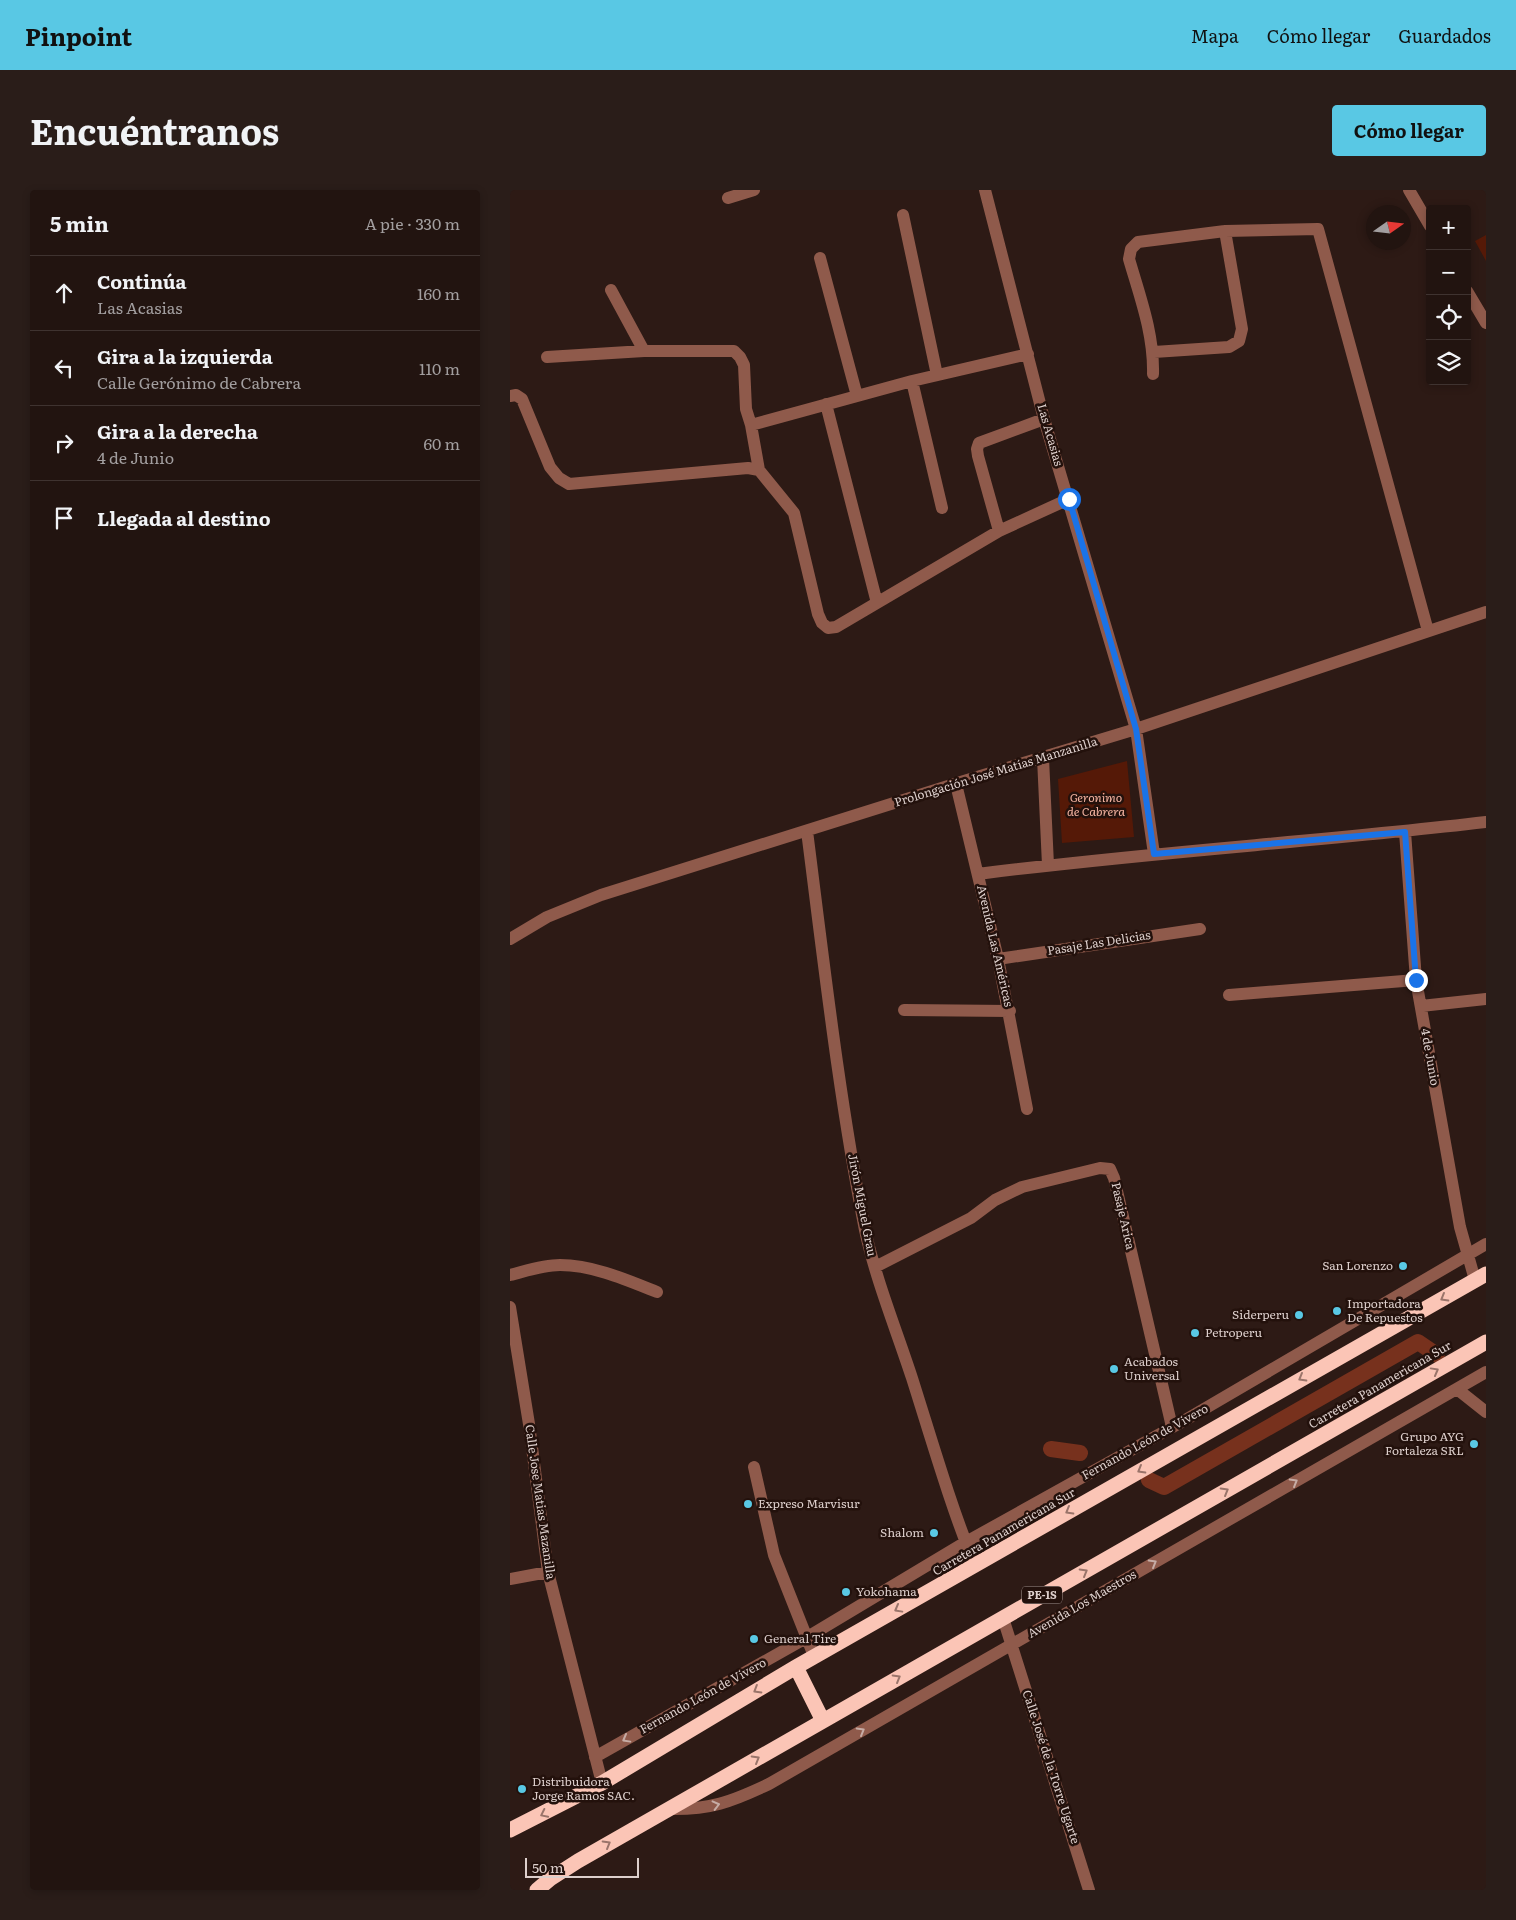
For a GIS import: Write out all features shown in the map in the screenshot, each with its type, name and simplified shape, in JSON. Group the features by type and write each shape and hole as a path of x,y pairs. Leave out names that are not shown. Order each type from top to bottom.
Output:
{"highway":[{"name":"Carretera Panamericana Sur","path":"510,1830 602,1783 814,1656 1481,1277"},
{"name":"Carretera Panamericana Sur","path":"537,1890 578,1861 668,1809 1486,1342"},
{"path":"796,1667 823,1721"}],"street":[{"path":"728,198 754,190"},
{"name":"Las Acasias","path":"985,190 1044,419 1136,729 1154,854"},
{"path":"1409,190 1426,219"},
{"path":"903,215 937,375"},
{"path":"1153,374 1154,352 1150,329 1129,259 1131,249 1138,242 1225,231 1318,229 1428,631"},
{"path":"1154,352 1228,347 1239,341 1242,329 1225,231"},
{"path":"820,258 857,396"},
{"path":"611,290 644,351"},
{"path":"1469,295 1486,323"},
{"path":"547,357 644,351 734,352 740,357 744,365 746,409 751,425 759,470 794,513 818,614 822,624 828,628 836,627 1000,531 1069,499"},
{"path":"751,425 912,381 1028,354"},
{"path":"912,381 942,508"},
{"path":"510,396 516,395 522,399 550,467 559,478 569,484 748,468 759,470"},
{"path":"826,404 877,603"},
{"path":"1000,531 978,456 977,449 979,443 1044,419"},
{"name":"Prolongación José Matías Manzanilla","path":"510,938 547,917 602,894 1136,729 1486,612"},
{"path":"1043,758 1048,865"},
{"name":"Avenida Las Américas","path":"956,784 1010,1011 1027,1109"},
{"path":"978,874 1154,854 1405,832 1486,822"},
{"name":"Jirón Miguel Grau","path":"807,831 832,1028 860,1200 875,1267 932,1445 975,1566"},
{"name":"4 de Junio","path":"1405,832 1416,980 1460,1227 1468,1254 1481,1277"},
{"name":"Pasaje Las Delicias","path":"998,958 1200,929"},
{"path":"1229,996 1416,980"},
{"path":"1421,1006 1486,998"},
{"path":"904,1010 1010,1011"},
{"name":"Pasaje Arica","path":"875,1267 970,1218 995,1200 1022,1187 1100,1168 1110,1169 1114,1178 1172,1427"},
{"name":"Fernando León de Vivero","path":"595,1757 806,1638 966,1542 1172,1427 1486,1244"},
{"path":"510,1275 559,1265 584,1268 608,1274 657,1292"},
{"name":"Calle Jose Matias Mazanilla","path":"510,1307 529,1424 548,1572 602,1783"},
{"name":"Avenida Los Maestros","path":"668,1809 695,1809 717,1805 740,1798 754,1791 1486,1372"},
{"path":"1457,1389 1486,1412"},
{"path":"754,1467 774,1555 814,1656"},
{"path":"510,1579 548,1572"},
{"name":"Calle José de la Torre Ugarte","path":"1003,1618 1089,1890"}],"green space":[{"path":"1486,235 1486,261 1475,241"},
{"name":"Geronimo de Cabrera","path":"1127,761 1134,837 1062,843 1058,779"}],"waterway":[{"path":"1149,1480 1164,1487 1418,1342 1437,1355"},
{"path":"1051,1449 1080,1453"}],"place":[{"name":"San Lorenzo","path":"1403,1266"},
{"name":"Importadora De Repuestos","path":"1337,1311"},
{"name":"Siderperu","path":"1299,1315"},
{"name":"Petroperu","path":"1195,1333"},
{"name":"Acabados Universal","path":"1114,1369"},
{"name":"Grupo AYG Fortaleza SRL","path":"1474,1444"},
{"name":"Expreso Marvisur","path":"748,1504"},
{"name":"Shalom","path":"934,1533"},
{"name":"Yokohama","path":"846,1592"},
{"name":"General Tire","path":"754,1639"},
{"name":"Distribuidora Jorge Ramos SAC.","path":"522,1789"}],"route":[{"path":"1069,499 1136,729 1154,854 1405,832 1416,980"}]}
